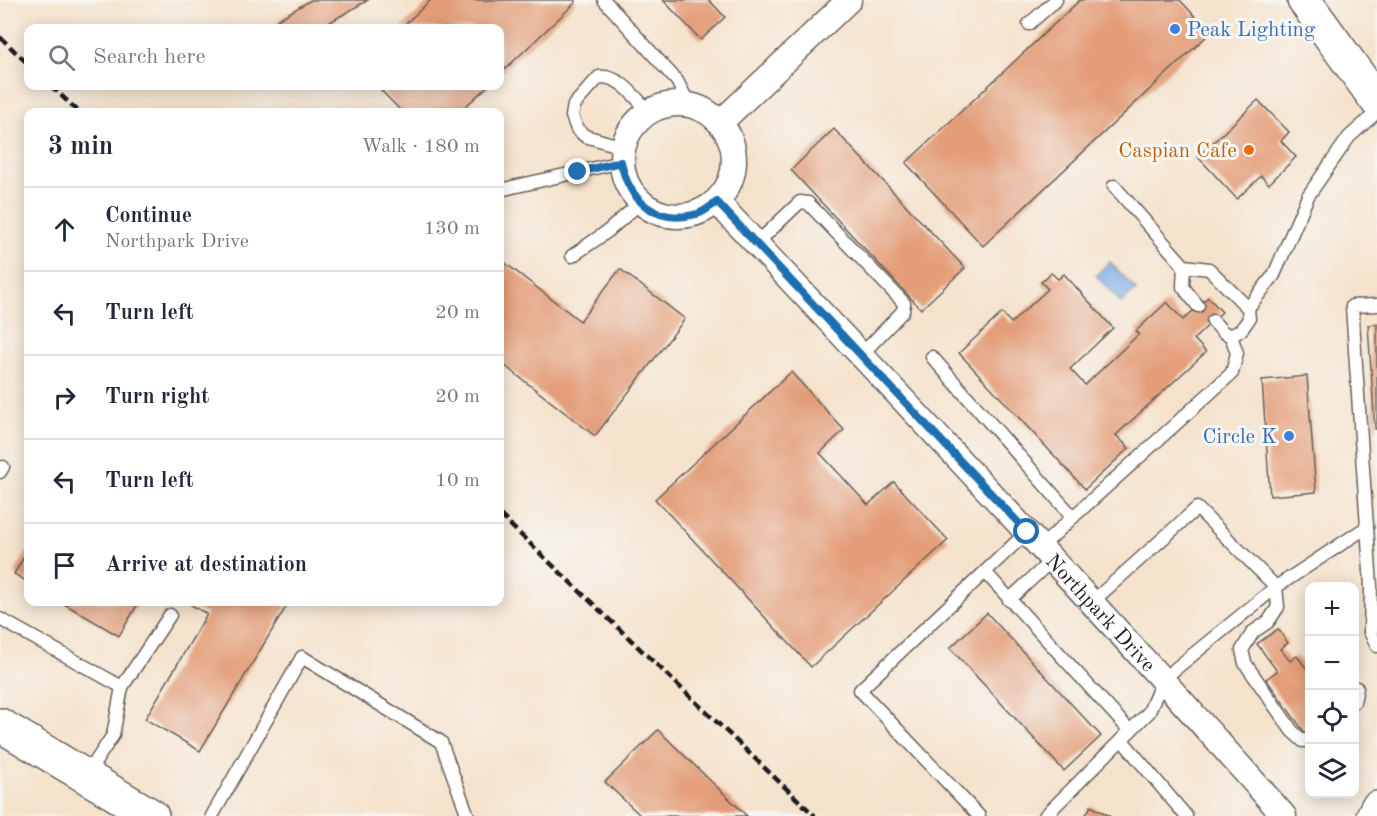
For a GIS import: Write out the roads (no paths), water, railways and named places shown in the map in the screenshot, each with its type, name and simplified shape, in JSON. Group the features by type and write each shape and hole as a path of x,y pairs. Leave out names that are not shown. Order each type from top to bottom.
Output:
{"street":[{"path":"720,123 849,0"},
{"path":"1304,0 1377,101"},
{"path":"669,104 689,104 714,116 727,130 733,144 735,168 725,193 717,202 699,213 678,217 656,213 633,195 625,180 622,155 631,128 649,112 669,104"},
{"name":"Northpark Drive","path":"717,202 1092,602 1284,816"},
{"path":"0,725 152,816"},
{"path":"1373,816 1377,808"}],"lane":[{"path":"604,0 677,81 689,104"},
{"path":"1029,24 1056,0"},
{"path":"622,155 585,136 577,129 572,116 574,105 598,77 607,76 617,80 649,112"},
{"path":"1248,309 1274,275 1308,196 1349,137 1377,112"},
{"path":"504,189 622,155"},
{"path":"1114,186 1184,266 1209,269 1248,309 1249,319 1241,330 1232,336"},
{"path":"572,256 608,231 641,202"},
{"path":"756,244 800,202 808,203 903,303 903,311 861,355"},
{"path":"1184,266 1183,287 1198,306"},
{"path":"1377,305 1352,306 1373,626 1377,645"},
{"path":"979,816 860,690 985,572 1040,546 1232,373 1237,353 1232,336 1223,332 1213,321"},
{"path":"932,357 1073,517"},
{"path":"1092,602 1197,508 1276,587 1278,607 1268,622 1252,632 1242,650 1245,663 1292,731 1305,741"},
{"path":"1046,816 1149,712 1163,679 1276,587 1367,528"},
{"path":"1009,600 1040,546"},
{"path":"985,572 1126,736 1186,816"},
{"path":"86,776 112,735 122,687 170,615"},
{"path":"0,619 122,687"},
{"path":"212,816 302,657 441,742 468,816"}],"water":[{"path":"1110,262 1136,290 1121,303 1096,275"}],"railway":[{"path":"0,37 24,60"},
{"path":"55,90 75,108"},
{"path":"504,519 815,816"}],"place":[{"name":"Peak Lighting","path":"1175,29"},
{"name":"Caspian Cafe","path":"1249,150"},
{"name":"Circle K","path":"1289,436"}]}
